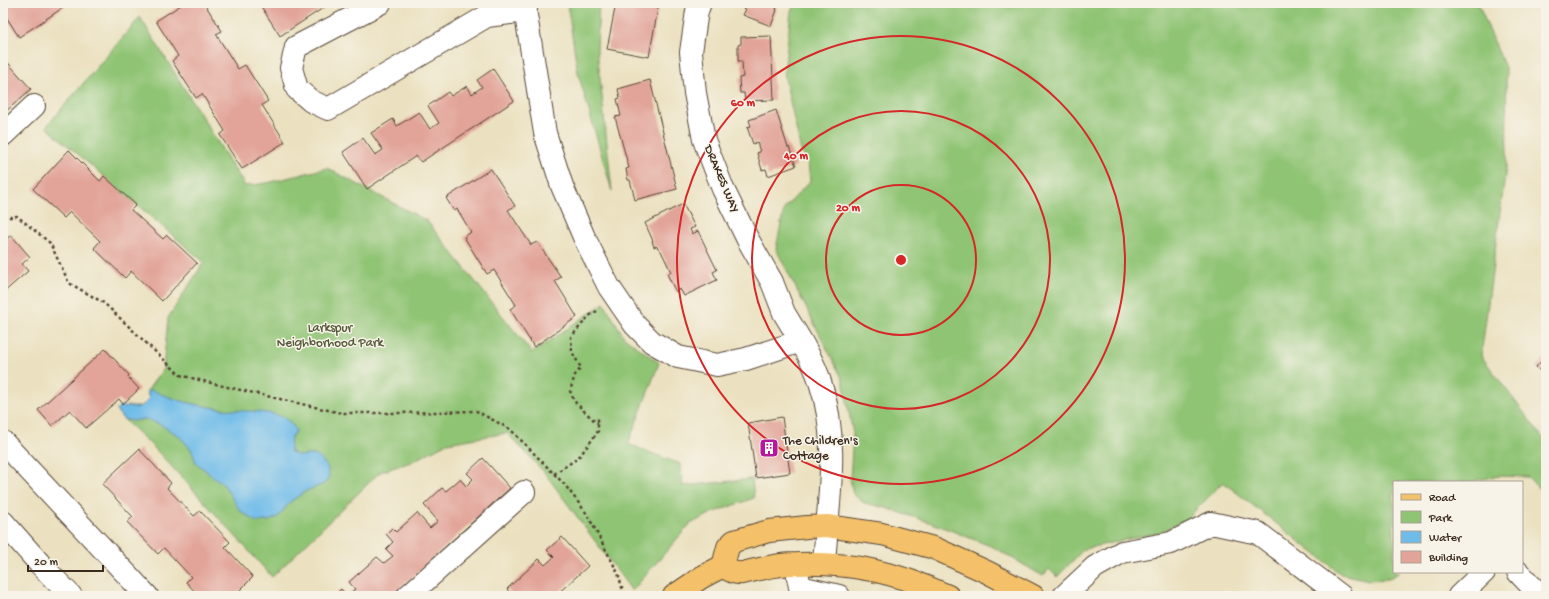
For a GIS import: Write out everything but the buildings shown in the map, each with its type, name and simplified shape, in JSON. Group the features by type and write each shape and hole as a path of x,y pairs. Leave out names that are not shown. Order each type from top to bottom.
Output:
{"main road":[{"path":"674,596 702,577 723,566 728,547 734,541 769,532 827,526 882,534 934,548 987,572 1033,596"},
{"path":"723,566 728,570 742,573 795,564 824,564 863,567 886,572 948,596"}],"street":[{"path":"380,3 296,47 291,68 297,89 310,101 328,109 487,16 525,7 545,133 562,186 606,280 635,325 652,342 678,357 718,365 746,359 801,340"},
{"name":"DRAKES WAY","path":"700,3 697,11 691,52 695,92 704,140 723,189 747,238 772,282 784,313 801,340 820,381 830,418 832,461 824,564"},
{"path":"3,135 34,106"},
{"path":"4,446 146,596"},
{"path":"408,596 524,492"},
{"path":"3,522 71,596"},
{"path":"1064,596 1095,567 1122,552 1171,543 1211,523 1258,533 1340,596"},
{"path":"1459,596 1483,573"},
{"path":"1519,573 1541,596"},
{"path":"798,577 800,587 839,596"}],"path":[{"path":"3,218 17,216 50,243 69,283 104,303 180,375 341,413 398,414 476,411 510,429 565,485 587,514 618,573 623,591"},
{"path":"598,423 594,422 586,411 575,402 570,391 575,374 582,368 572,352 571,337 589,316 599,310 607,312 621,304"},
{"path":"554,474 578,458 598,431 598,418"}],"green space":[{"path":"567,3 599,3 597,49 612,191 578,73"},
{"path":"796,3 1478,3 1506,70 1507,160 1481,356 1546,442 1546,496 1528,477 1499,476 1473,481 1393,481 1393,573 1398,573 1388,579 1369,580 1341,574 1223,482 1188,518 1161,532 1084,549 1057,577 1049,569 1043,576 993,547 932,523 883,507 864,503 853,494 850,480 853,434 843,380 776,249 784,209 810,181 808,163 801,151 784,74 791,11"},
{"name":"Larkspur Neighborhood Park","path":"140,17 245,186 267,183 327,168 427,221 532,353 604,303 624,337 659,363 628,444 680,464 683,486 752,479 754,498 712,513 690,524 632,591 544,472 507,433 447,443 411,462 380,472 272,577 154,448 116,410 121,405 124,408 128,406 140,407 149,399 147,391 163,369 168,318 204,262 46,127"}],"water":[{"path":"152,390 171,398 202,406 268,413 284,418 292,424 296,431 291,437 290,451 300,456 314,455 318,457 328,468 329,478 324,484 306,491 291,501 277,518 257,522 240,511 224,485 196,463 191,449 179,436 161,425 146,419 132,421 123,419 116,410 121,405 124,408 128,406 142,406 149,399 147,391"}],"place":[{"name":"The Children's Cottage","path":"769,448"}]}
